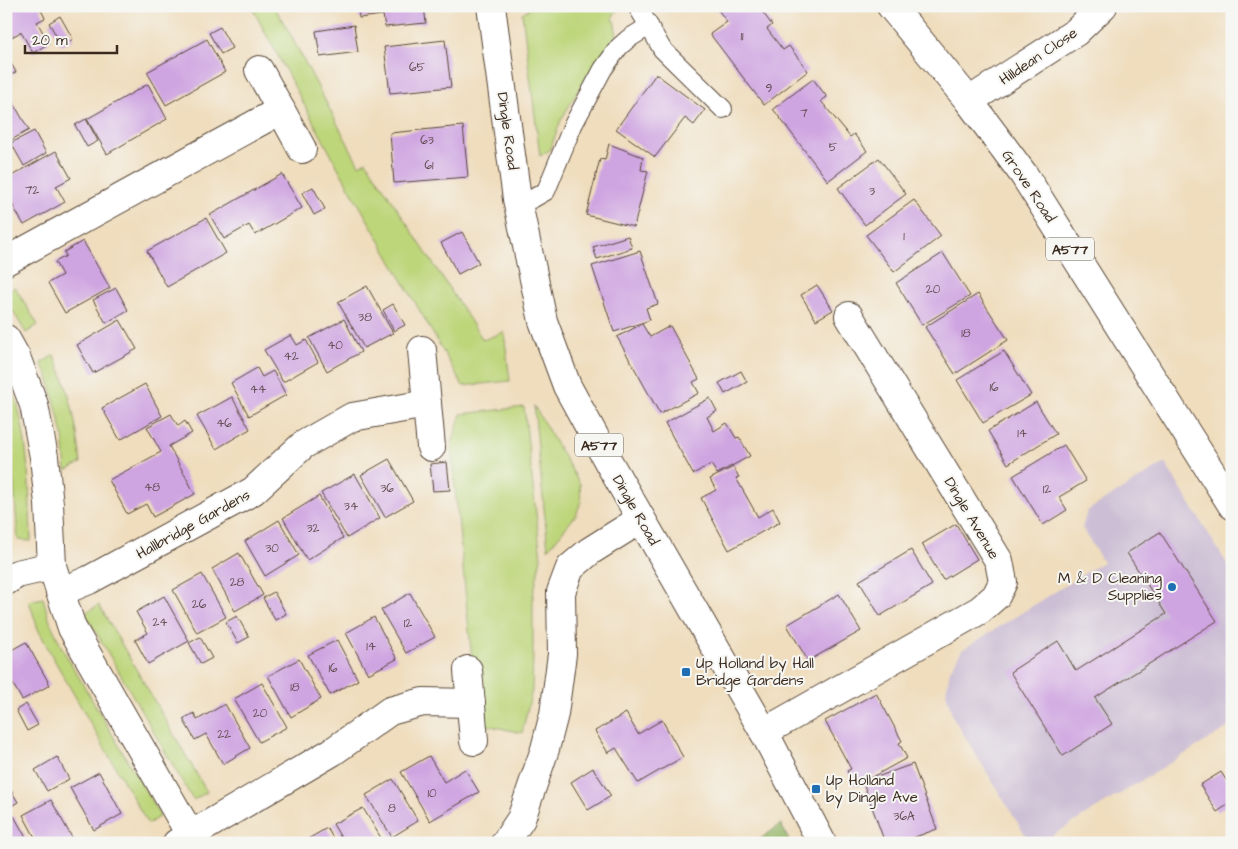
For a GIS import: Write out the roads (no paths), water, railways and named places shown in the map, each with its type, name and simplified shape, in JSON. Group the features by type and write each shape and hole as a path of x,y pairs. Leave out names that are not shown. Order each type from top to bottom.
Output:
{"street":[{"name":"Dingle Road","path":"491,6 517,199 543,321 567,386 605,456 764,732 822,843"},
{"name":"Grove Road","path":"890,6 969,101 1024,175 1232,505"},
{"name":"Hilldean Close","path":"969,101 1076,32 1103,6"},
{"path":"259,70 302,149"},
{"path":"6,261 280,110"},
{"name":"Dingle Avenue","path":"764,732 980,610 996,596 1003,582 999,561 848,316"},
{"path":"6,339 16,357 34,405 44,457 49,504 52,566 72,628 188,840 332,752 390,711 423,702 471,702"},
{"path":"422,350 431,447"},
{"name":"Hallbridge Gardens","path":"60,592 89,580 253,491 303,445 352,417 427,404"},
{"path":"505,843 521,819 545,749 554,714 562,654 561,592 570,568 590,551 641,519"},
{"path":"6,581 17,574 52,566"},
{"path":"468,670 474,741"}],"lane":[{"path":"637,6 662,49 723,108"},
{"path":"517,199 532,199 546,191 573,125 603,69 619,47 649,26"}],"place":[{"name":"M & D Cleaning Supplies","path":"1172,587"},
{"name":"Up Holland by Hall Bridge Gardens","path":"686,672"},
{"name":"Up Holland by Dingle Ave","path":"816,789"}]}
